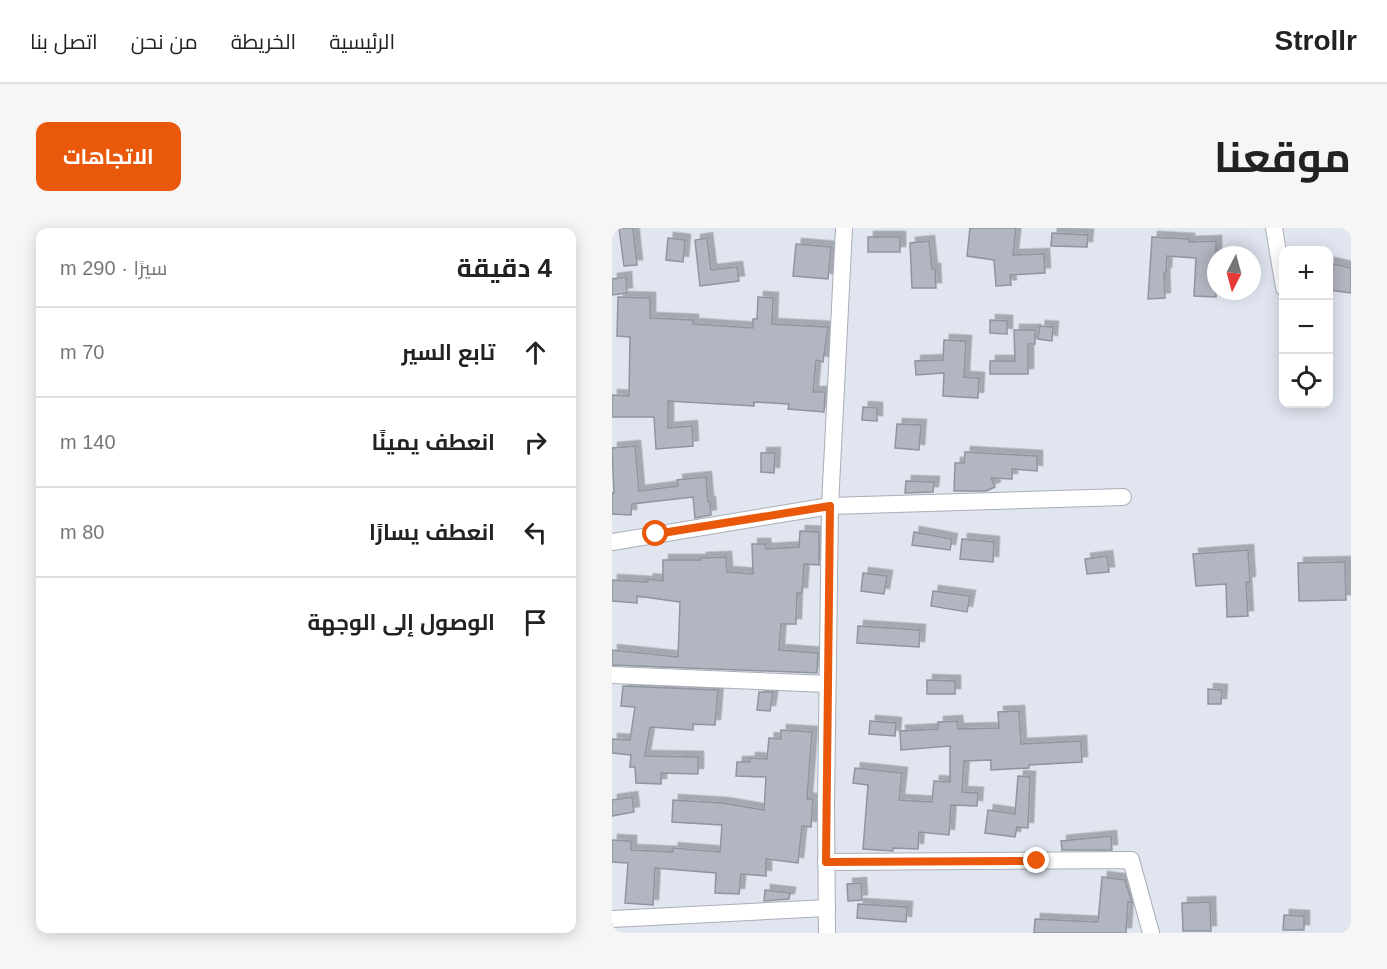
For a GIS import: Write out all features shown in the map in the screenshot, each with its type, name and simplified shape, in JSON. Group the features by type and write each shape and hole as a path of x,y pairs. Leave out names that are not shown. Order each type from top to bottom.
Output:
{"street":[{"path":"827,933 830,506 844,228"},
{"path":"1274,228 1279,258"},
{"path":"612,542 830,506 1123,497"},
{"path":"612,675 827,684"},
{"path":"826,862 1131,860 1150,933"},
{"path":"612,919 827,908"}],"building":[{"path":"619,228 633,228 637,265 624,266"},
{"path":"970,228 1016,228 1013,255 1044,254 1045,273 1010,275 1011,285 996,286 994,260 967,256"},
{"path":"1052,233 1088,235 1087,247 1051,246"},
{"path":"868,237 900,237 900,252 868,252"},
{"path":"1152,237 1189,239 1189,242 1216,241 1216,246 1207,246 1207,297 1194,296 1196,258 1167,256 1166,273 1164,273 1165,298 1148,299"},
{"path":"668,238 685,240 683,262 666,260"},
{"path":"707,238 711,270 737,267 739,281 700,286 695,240"},
{"path":"929,241 932,269 935,269 936,288 912,288 910,243"},
{"path":"796,244 831,247 828,279 793,276"},
{"path":"1333,264 1351,268 1351,293 1333,291"},
{"path":"626,277 627,293 612,295 612,279"},
{"path":"618,297 650,298 650,318 693,320 693,324 753,328 753,319 757,319 758,297 773,298 772,324 828,327 823,362 816,360 813,392 825,392 824,412 788,409 789,404 754,402 754,406 668,401 668,428 692,426 693,446 656,449 654,417 612,417 612,395 629,396 630,337 617,336"},
{"path":"990,320 1007,321 1007,334 990,333"},
{"path":"1040,326 1053,327 1052,341 1038,339"},
{"path":"1014,330 1035,330 1035,344 1028,344 1028,374 990,374 990,361 1015,361"},
{"path":"944,340 966,341 964,377 979,378 978,398 943,396 944,373 916,375 915,361 943,360"},
{"path":"863,407 877,408 877,421 862,420"},
{"path":"897,424 921,425 919,450 895,448"},
{"path":"635,446 639,491 678,486 677,480 706,477 711,515 695,518 693,497 632,504 631,515 612,514 612,493 614,493 612,448"},
{"path":"965,452 1037,456 1037,471 1012,469 1012,479 991,478 995,487 986,491 954,491 955,463 964,463"},
{"path":"761,453 775,453 774,473 761,472"},
{"path":"906,481 934,482 933,492 905,493"},
{"path":"800,531 819,532 819,565 804,564 802,593 797,593 796,624 781,624 779,650 818,653 817,673 612,665 612,650 678,657 680,602 637,596 637,603 612,601 612,580 663,581 663,560 701,560 701,558 726,557 727,572 753,574 752,544 765,544 766,549 799,547"},
{"path":"914,532 952,539 950,550 912,545"},
{"path":"962,539 994,542 993,562 960,559"},
{"path":"1248,550 1250,582 1246,582 1248,616 1227,617 1226,584 1196,586 1193,554"},
{"path":"1107,556 1109,572 1087,574 1085,559"},
{"path":"1345,562 1346,600 1299,601 1298,563"},
{"path":"863,573 887,576 884,594 861,591"},
{"path":"933,591 970,596 967,612 931,606"},
{"path":"858,626 920,630 919,647 857,643"},
{"path":"927,680 955,681 955,694 927,694"},
{"path":"623,686 718,690 715,725 693,724 693,730 650,727 645,756 698,757 698,774 661,773 661,784 636,783 635,767 630,767 631,755 612,753 612,739 630,740 635,707 621,706"},
{"path":"1208,689 1222,690 1221,704 1208,704"},
{"path":"759,692 773,692 770,711 757,710"},
{"path":"1019,711 1021,744 1081,741 1082,762 991,770 991,760 964,761 962,792 978,793 977,806 951,805 949,835 919,832 918,849 893,848 893,851 863,849 868,785 853,783 855,768 902,773 899,800 932,802 934,781 950,782 950,746 901,750 900,731 938,729 938,722 957,721 958,729 999,728 998,712"},
{"path":"870,721 896,723 895,736 869,734"},
{"path":"781,730 812,732 807,799 813,799 811,827 802,826 798,863 766,859 766,876 741,874 739,894 715,893 716,873 655,868 653,905 625,903 628,863 612,862 612,840 631,841 631,850 673,852 673,848 720,852 722,825 672,822 673,800 722,803 764,810 766,777 736,776 737,762 750,762 750,758 767,759 769,738 781,739"},
{"path":"1018,776 1030,777 1028,828 1017,827 1015,837 985,833 988,810 1015,814"},
{"path":"632,797 634,812 612,816 612,800"},
{"path":"1111,836 1112,850 1062,850 1061,841"},
{"path":"1102,877 1125,880 1132,903 1128,902 1126,933 1034,933 1035,919 1098,922"},
{"path":"861,883 862,900 848,901 847,884"},
{"path":"765,890 790,893 789,899 764,901"},
{"path":"1210,902 1211,931 1183,931 1182,903"},
{"path":"858,904 907,907 906,922 857,918"},
{"path":"1284,915 1304,916 1304,930 1283,930"}],"route":[{"path":"656,534 830,506 826,862 1037,861"}]}
